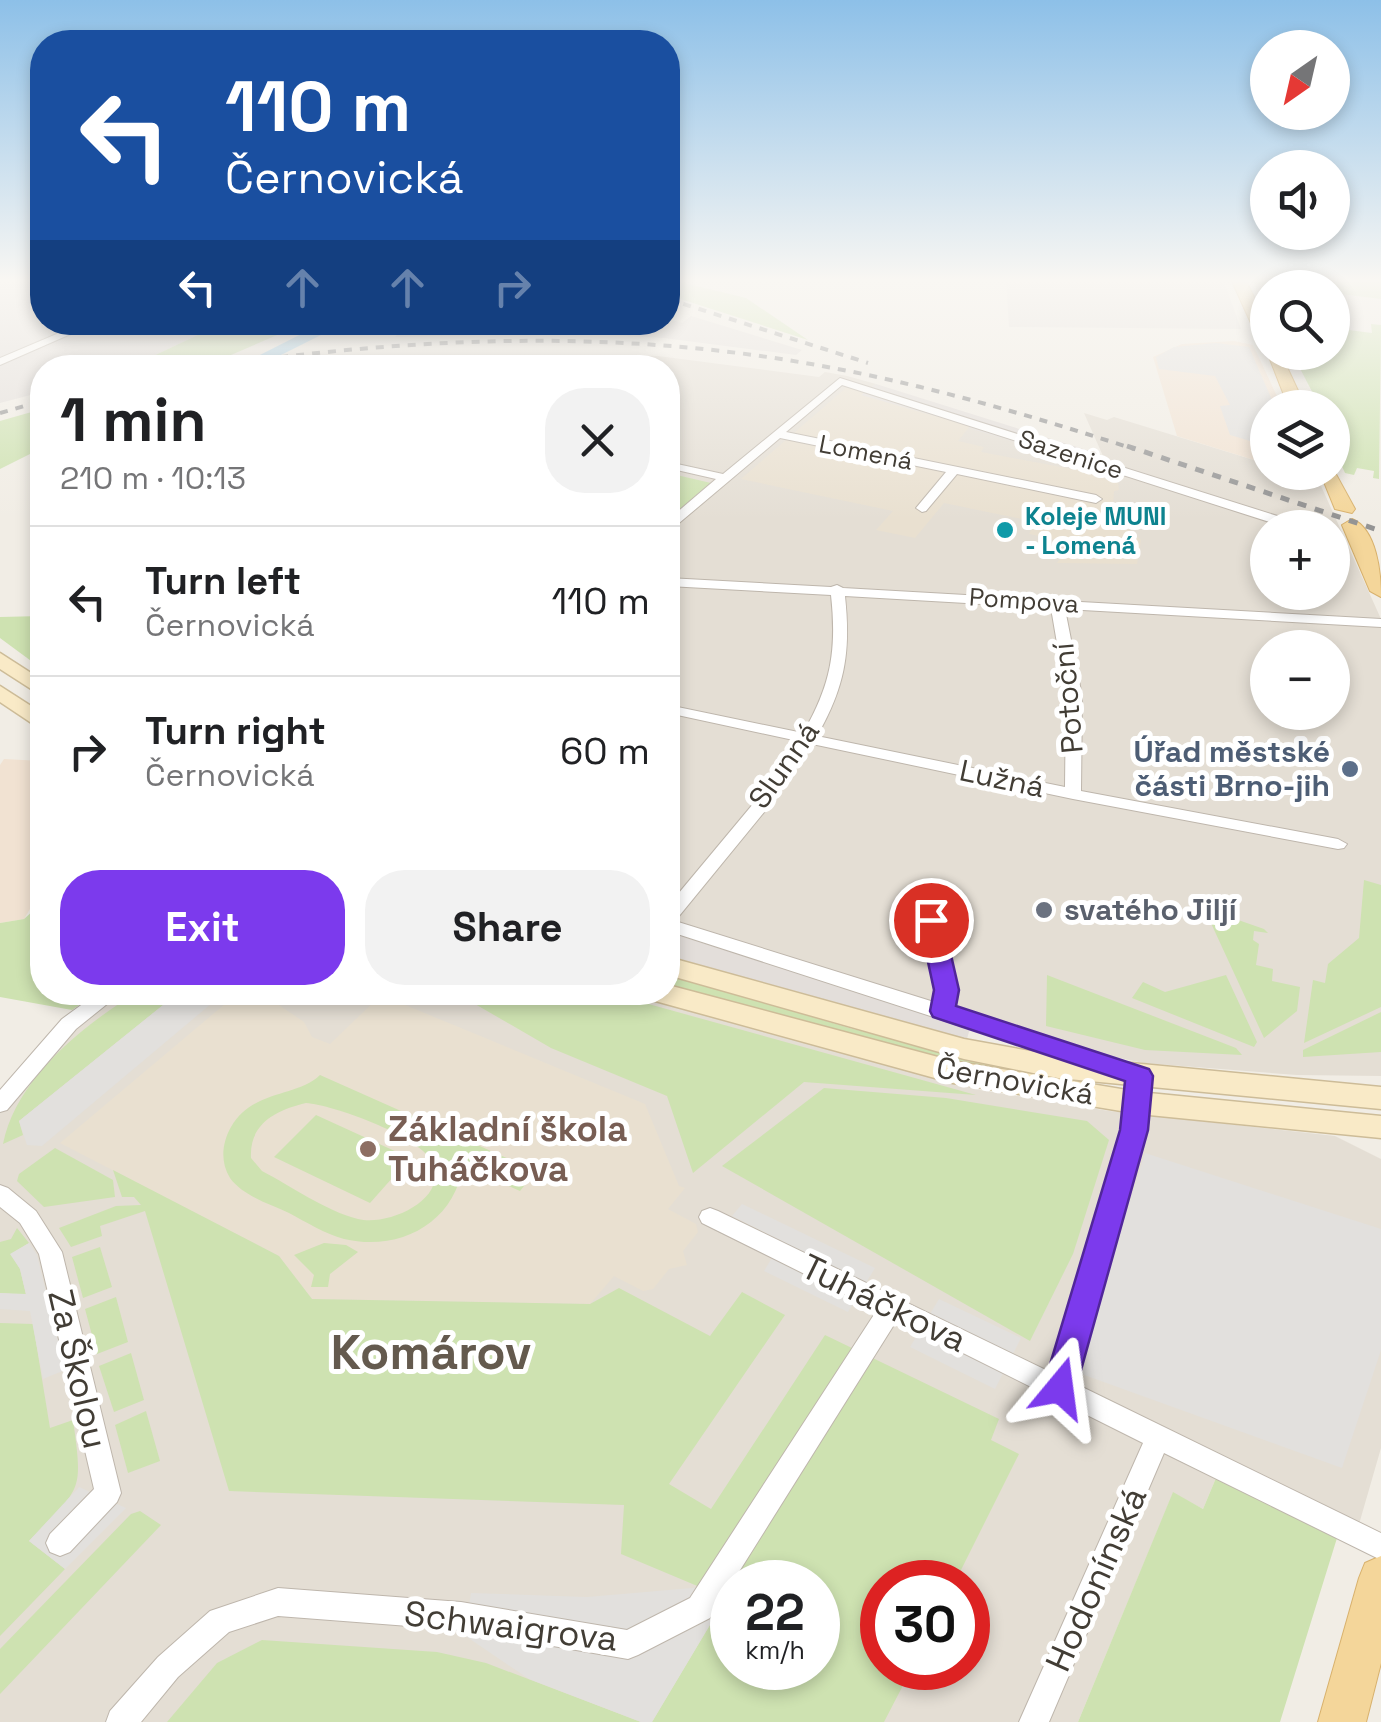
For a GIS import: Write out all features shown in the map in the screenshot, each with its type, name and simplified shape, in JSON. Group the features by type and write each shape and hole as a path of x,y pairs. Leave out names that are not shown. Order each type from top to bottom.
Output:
{"main road":[{"path":"1350,541 1381,591"},
{"path":"0,660 30,681"},
{"path":"0,692 30,714"},
{"name":"Černovická","path":"680,969 964,1049 1139,1090 1302,1120 1381,1126"},
{"name":"Černovická","path":"680,998 953,1072 1139,1090 1286,1091"},
{"path":"1286,1091 1381,1089"},
{"path":"1286,1091 1381,1098"},
{"path":"1302,1120 1381,1146"},
{"path":"1342,1722 1381,1578"}],"street":[{"name":"Lomená","path":"680,516 840,382"},
{"name":"Sazenice","path":"840,382 1250,512"},
{"name":"Lomená","path":"778,434 1096,499"},
{"path":"680,468 726,478"},
{"name":"Lomená","path":"922,508 954,470"},
{"name":"Pompova","path":"680,582 1381,623"},
{"name":"Slunná","path":"680,906 809,738 838,668 843,640 837,589"},
{"name":"Potoční","path":"1057,602 1074,696 1072,794"},
{"name":"Lužná","path":"680,711 1072,794 1338,844"},
{"name":"Černovická","path":"931,920 947,990 942,1011"},
{"name":"Černovická","path":"680,926 942,1011 1139,1090"},
{"path":"0,1104 70,1024 96,1005"},
{"path":"1060,1388 1139,1090"},
{"name":"Za Školou","path":"0,1194 28,1217 50,1252 108,1493 60,1543"},
{"name":"Tuháčkova","path":"710,1217 1381,1548"},
{"name":"Schwaigrova","path":"121,1722 168,1667 220,1621 278,1602 460,1616 628,1645 700,1608 892,1306"},
{"name":"Hodonínská","path":"1034,1722 1158,1437"}],"shaded area":[{"path":"0,359 30,359 30,395 0,403"},
{"path":"680,359 819,377 825,372 847,376 876,384 861,395 1089,457 1103,456 1084,413 1107,420 1114,417 1250,459 1250,490 1323,490 1332,510 1250,510 1250,610 1350,610 1350,550 1381,619 1381,1076 1297,1075 1144,1063 970,1028 680,936"},
{"path":"1154,359 1250,359 1250,370 1265,370 1274,390 1250,390 1250,459 1177,436"},
{"path":"1157,359 1250,359 1250,370 1259,370 1268,390 1250,390 1250,441 1230,435 1220,406 1230,405 1215,376 1159,369"},
{"path":"876,384 1100,456 1081,462 859,395"},
{"path":"848,386 865,392 861,395 970,426 958,441 984,447 981,452 1071,469 1081,462 1117,473 1119,490 1114,491 1113,507 1120,522 1141,540 1137,564 1057,563 1071,543 1029,534 1036,522 944,503 915,538 876,530 893,511 741,479"},
{"path":"4,759 30,760 30,909 24,919 0,923 0,765"},
{"path":"680,936 970,1028 967,1039 680,959"},
{"path":"86,1005 675,1005 980,1090 1109,1111 1335,1136 1381,1159 1381,1448 1353,1545 1216,1478 1203,1509 1173,1493 1078,1722 0,1722 0,1091 64,1021"},
{"path":"163,1005 210,1005 42,1146 27,1145 19,1121"},
{"name":"Základní škola Tuháčkova","path":"224,1005 279,1005 304,1022 312,1037 330,1044 371,1005 405,1005 645,1104 679,1186 685,1188 668,1209 696,1224 698,1232 683,1251 687,1265 669,1269 653,1289 643,1291 614,1276 590,1304 312,1299 279,1256 60,1143"},
{"path":"1145,1153 1381,1229 1381,1350 1342,1468 1076,1372"},
{"path":"742,1204 875,1268 848,1312 764,1271 782,1241 732,1216"},
{"path":"29,1243 37,1255 65,1370 43,1379 30,1311 0,1309 0,1293 26,1294 20,1269 10,1254"},
{"path":"939,1299 1021,1338 995,1389 910,1347"},
{"path":"79,1487 126,1508 65,1569 29,1541"},
{"path":"704,1587 710,1590 710,1625 652,1722 641,1722 529,1679 464,1635 471,1593 587,1597"}],"green space":[{"path":"1350,359 1381,359 1379,479 1373,478 1374,471 1357,468 1354,475 1350,474 1350,390 1311,390 1301,370 1350,370"},
{"path":"30,412 30,454 0,469 0,421"},
{"path":"680,476 711,483 680,509"},
{"path":"30,616 30,660 0,638 0,617"},
{"path":"1364,880 1381,885 1381,1007 1304,1043 1313,980 1325,983 1328,964 1359,938"},
{"path":"1204,908 1264,929 1268,933 1254,931 1253,940 1259,944 1256,965 1273,969 1272,981 1300,987 1297,1011 1264,1038"},
{"path":"30,914 30,1002 0,997 0,923 24,919"},
{"path":"1047,975 1236,1048 1242,1055 1145,1050 1046,1026"},
{"path":"1226,975 1257,1042 1254,1047 1132,998 1143,982 1165,992"},
{"path":"680,978 853,1029 1059,1079 960,1063 680,989"},
{"path":"44,1005 79,1005 72,1010"},
{"path":"118,1005 163,1005 19,1121 23,1135 3,1144 10,1120 37,1076 94,1021"},
{"path":"477,1005 652,1005 976,1095 804,1082 693,1173 667,1096 551,1048"},
{"path":"1381,1012 1381,1052 1303,1057 1303,1050"},
{"path":"320,1075 536,1171 520,1191 463,1166 448,1203 421,1229 385,1241 365,1242 330,1234 242,1190 230,1178 224,1159 228,1133 240,1115 262,1100","holes":["306,1103 373,1123 422,1150 435,1173 426,1197 401,1214 358,1219 321,1204 262,1171 251,1158 260,1127 285,1110"]},
{"path":"824,1088 946,1098 1087,1121 1109,1140 1073,1254 1030,1341 722,1166"},
{"path":"316,1115 410,1158 370,1203 274,1157"},
{"path":"55,1148 113,1180 115,1197 44,1207 17,1181 19,1174"},
{"path":"113,1170 279,1256 312,1299 590,1304 619,1288 710,1336 742,1292 785,1315 669,1484 711,1509 825,1335 999,1419 991,1440 1019,1454 966,1560 860,1560 860,1690 901,1690 884,1722 652,1722 710,1625 710,1690 840,1690 840,1560 710,1560 710,1591 621,1554 624,1505 229,1491 145,1211 100,1226 102,1236 71,1247 59,1228 116,1206 141,1205 134,1197 122,1197"},
{"path":"17,1228 29,1243 11,1254 20,1269 26,1295 0,1293 0,1242 11,1239"},
{"path":"324,1243 346,1245 358,1252 330,1274 328,1287 311,1287 314,1275 294,1255"},
{"path":"100,1247 112,1287 83,1298 72,1257"},
{"path":"116,1297 128,1342 97,1354 85,1309"},
{"path":"0,1323 33,1324 50,1428 73,1420 78,1464 74,1489 68,1499 29,1541 65,1569 0,1636"},
{"path":"131,1353 144,1400 114,1412 99,1366"},
{"path":"146,1411 160,1461 128,1473 115,1425"},
{"path":"1216,1478 1337,1538 1280,1722 1078,1722 1173,1492 1203,1509"},
{"path":"140,1511 161,1525 0,1694 0,1649 131,1514"},
{"path":"262,1640 437,1652 486,1663 641,1722 167,1722 217,1663"}],"railway":[{"path":"780,359 930,389 1134,449"},
{"path":"857,359 868,363"},
{"path":"0,413 30,404"},
{"path":"1127,446 1381,531"}],"place":[{"name":"Koleje MUNI - Lomená","path":"1005,530"},
{"name":"Úřad městské části Brno-jih","path":"1350,769"},
{"name":"svatého Jiljí","path":"1044,910"},
{"name":"Základní škola Tuháčkova","path":"368,1149"}],"district":[{"name":"Komárov","path":"431,1352"}],"route":[{"path":"931,920 947,990 942,1011 1139,1076 1134,1130 1060,1388"}]}
